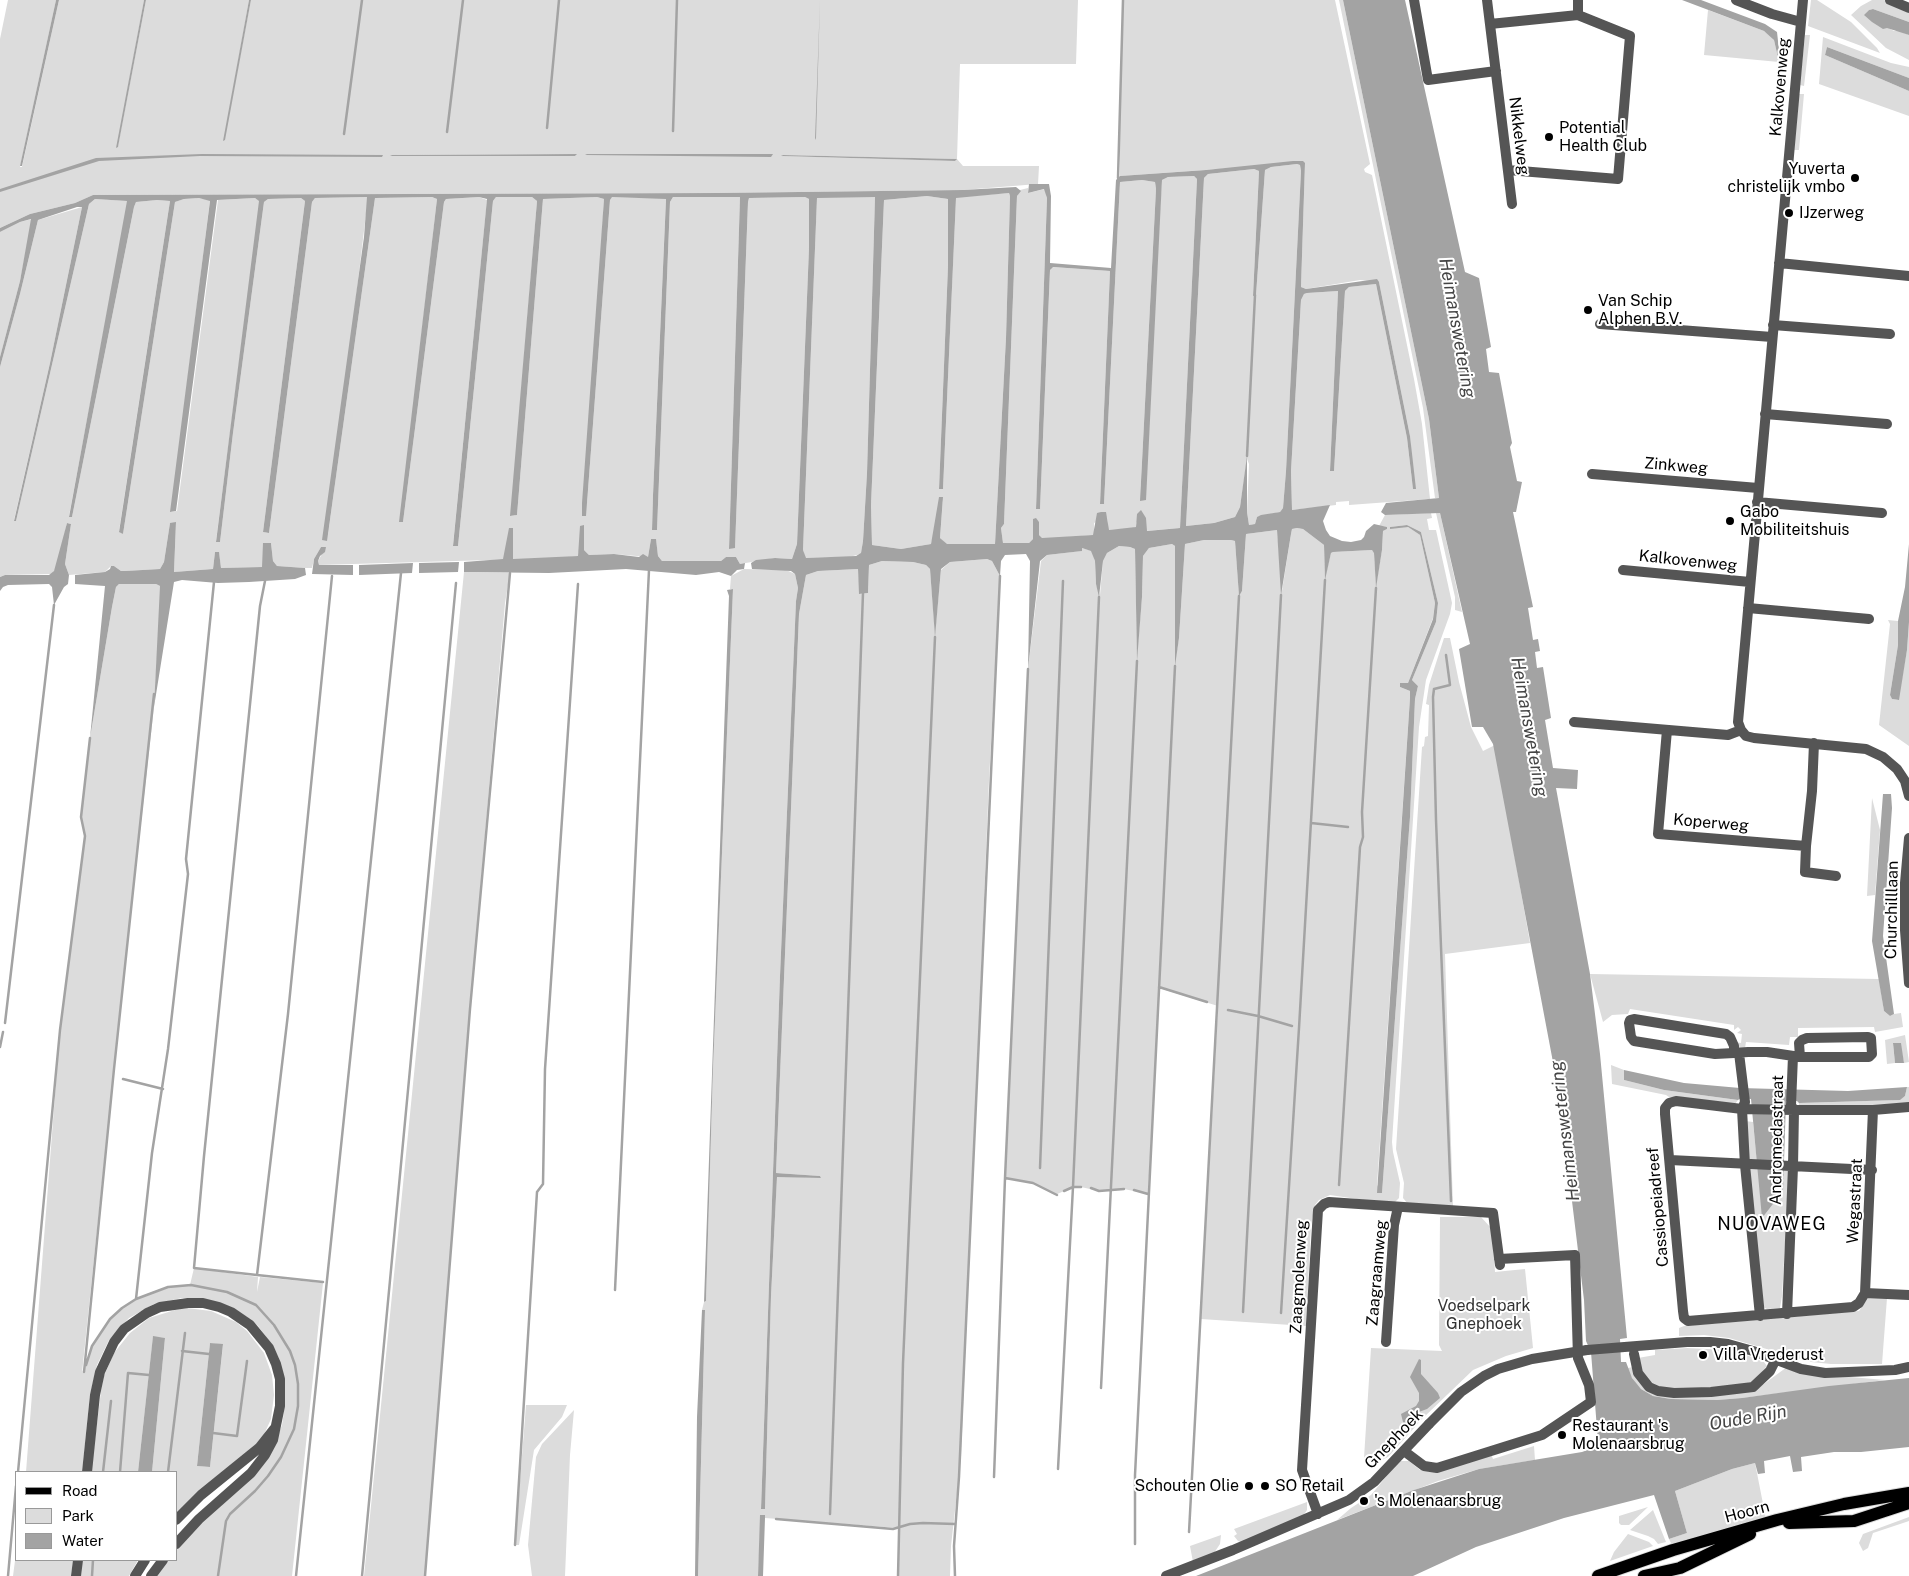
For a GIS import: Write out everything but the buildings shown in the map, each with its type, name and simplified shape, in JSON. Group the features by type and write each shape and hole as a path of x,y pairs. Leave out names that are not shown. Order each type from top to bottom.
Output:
{"main road":[{"name":"Hoorn","path":"1598,1576 1670,1551 1777,1520 1844,1504 1909,1494"},
{"name":"Hoorn","path":"1644,1576 1680,1568 1747,1536 1775,1525 1854,1521 1909,1503"}],"street":[{"path":"1414,0 1428,80 1496,70"},
{"name":"Nikkelweg","path":"1487,0 1512,204"},
{"path":"1578,0 1578,15"},
{"path":"1736,0 1772,14 1801,22"},
{"name":"Kalkovenweg","path":"1741,730 1738,722 1803,0"},
{"path":"1890,0 1909,8"},
{"path":"1490,24 1578,15 1630,36 1618,179 1508,170"},
{"path":"1779,264 1909,276"},
{"path":"1600,324 1772,337"},
{"path":"1773,326 1890,334"},
{"path":"1765,414 1887,424"},
{"name":"Zinkweg","path":"1592,474 1758,488"},
{"path":"1757,502 1882,512"},
{"name":"Kalkovenweg","path":"1623,570 1750,582"},
{"path":"1748,608 1869,620"},
{"path":"1574,722 1728,735 1741,730 1746,736 1754,738 1866,749 1883,757 1897,769 1907,780 1909,796"},
{"name":"Koperweg","path":"1667,730 1658,834 1806,846"},
{"path":"1814,743 1805,872 1836,876"},
{"name":"Churchilllaan","path":"1909,838 1905,883 1904,930 1909,983"},
{"path":"1737,1053 1730,1037 1726,1034 1634,1019 1628,1023 1631,1037 1634,1041 1700,1052 1737,1053 1767,1052 1796,1057 1869,1057 1872,1054 1871,1038 1807,1038 1799,1043 1796,1057"},
{"name":"Andromedastraat","path":"1737,1053 1743,1078 1746,1107 1745,1165 1760,1316"},
{"name":"Andromedastraat","path":"1787,1314 1793,1167 1790,1109 1796,1057"},
{"name":"Cassiopeiadreef","path":"1865,1293 1854,1307 1693,1321 1688,1321 1684,1318 1665,1108 1669,1103 1676,1101 1790,1109 1873,1110 1909,1107"},
{"name":"Wegastraat","path":"1865,1293 1872,1170 1873,1110"},
{"path":"1670,1160 1872,1170"},
{"name":"Zaagmolenweg","path":"1318,1514 1302,1470 1318,1210 1329,1202 1493,1213 1500,1262 1575,1255 1578,1358 1589,1385 1591,1402 1542,1435 1437,1468 1424,1466 1404,1451"},
{"name":"Zaagraamweg","path":"1386,1342 1394,1225 1398,1207"},
{"path":"1865,1293 1909,1294"},
{"path":"87,1471 95,1395 106,1357 114,1342 124,1330 147,1313 174,1304 203,1303 219,1307 244,1321 260,1336 273,1356 280,1379 280,1406 273,1440 251,1473 190,1528 178,1542"},
{"name":"Gnephoek","path":"1166,1576 1233,1550 1349,1500 1368,1487 1461,1392 1498,1369 1532,1358 1587,1350 1687,1342 1728,1344 1801,1368 1825,1373 1895,1370 1909,1367"},
{"path":"1634,1354 1638,1373 1649,1387 1658,1391 1674,1392 1711,1392 1753,1387 1770,1372 1776,1359"},
{"path":"178,1518 201,1495 254,1452 275,1428"},
{"path":"76,1576 78,1561"},
{"path":"134,1576 144,1561"},
{"path":"151,1576 162,1561"}],"green space":[{"path":"8,0 56,0 20,167 22,167 59,0 144,0 117,147 146,0 249,0 224,140 251,0 1078,0 1076,64 960,64 957,159 963,166 1039,166 1038,184 963,190 718,193 93,195 75,203 30,214 0,228 0,39","holes":["576,154 575,156 391,156 392,155","783,155 956,159 955,161"]},
{"path":"1123,0 1335,0 1370,164 1364,169 1365,172 1372,175 1414,379 1422,424 1430,499 1349,505 1349,501 1336,502 1336,505 1292,510 1291,471 1301,300 1304,294 1307,293 1338,291 1330,471 1334,471 1345,291 1349,287 1376,284 1407,438 1413,489 1410,436 1379,282 1360,280 1306,289 1301,287 1305,163 1120,176"},
{"path":"1339,0 1343,0 1429,419 1439,498 1435,498 1423,408"},
{"path":"1811,0 1817,0 1851,22 1880,53 1808,26"},
{"path":"1872,0 1884,0 1909,11 1909,22 1873,9 1869,10 1865,15 1894,31 1909,35 1909,60 1886,48 1851,15 1861,6"},
{"path":"1708,10 1770,35 1774,40 1779,62 1704,55"},
{"path":"1805,35 1810,35 1804,86 1800,85"},
{"path":"1823,37 1891,63 1909,67 1909,78 1827,47 1825,55 1909,91 1909,116 1819,84"},
{"path":"1799,94 1804,94 1799,150 1794,150"},
{"path":"1300,165 1301,171 1283,508 1280,512 1257,517 1255,524 1249,525 1247,512 1249,464 1247,459 1240,507 1235,517 1214,523 1186,526 1204,178 1208,174 1254,169 1259,171 1253,295 1256,295 1265,170 1271,167"},
{"path":"1194,176 1197,179 1180,528 1146,531 1136,522 1136,527 1131,529 1108,530 1107,517 1094,523 1094,535 1042,539 1039,535 1039,522 1033,519 1033,539 1029,543 1003,543 1001,528 1004,524 1017,196 1020,190 1028,188 1028,193 1045,189 1047,198 1036,509 1040,509 1050,270 1052,267 1110,271 1100,504 1104,504 1120,182 1142,180 1155,182 1156,189 1140,501 1162,180 1168,177"},
{"path":"1009,193 1006,338 995,544 947,545 940,538 943,498 931,544 901,549 872,545 871,505 884,200 927,196 948,199 948,266 939,489 943,489 956,197"},
{"path":"368,197 327,541 375,198 432,197 437,199 400,522 403,522 444,202 446,199 479,197 487,200 453,545 458,546 493,201 496,197 532,197 537,201 511,516 517,515 543,199 597,197 604,199 586,516 610,200 611,197 666,198 652,529 657,530 670,202 673,197 740,197 729,549 735,547 748,202 749,198 805,197 809,199 809,248 797,544 792,559 775,558 740,564 736,557 726,557 721,561 662,561 658,556 656,540 651,539 648,557 614,554 589,555 584,550 584,526 578,556 319,565 318,561 326,547 321,547 314,559 312,568 305,568 277,566 273,561 271,543 263,543 263,567 221,568 219,553 215,552 213,569 174,572 176,523 170,523 164,562 160,569 121,571 111,566 105,572 69,575 65,564 71,524 67,523 57,567 52,574 5,575 0,577 0,367 38,220 82,207 50,363 14,520 16,521 89,204 95,199 128,201 69,516 72,517 134,207 136,202 170,201 119,531 123,534 175,202 199,198 210,200 171,512 177,511 218,200 255,198 260,201 216,541 220,542 264,202 268,199 301,198 305,201 263,532 269,533 312,202 315,198"},
{"path":"817,197 875,197 867,473 863,541 861,554 849,557 805,558 803,550"},
{"path":"32,219 20,281 0,357 0,232 20,222"},
{"path":"1431,513 1432,518 1427,519 1429,530 1436,530 1452,603 1450,614 1426,680 1419,727 1392,1142 1400,1183 1399,1198 1394,1203 1330,1195 1319,1200 1315,1205 1311,1225 1306,1326 1201,1319 1218,1006 1159,988 1148,1194 1124,1189 1099,1191 1081,1187 1071,1188 1055,1195 1033,1183 1005,1178 1028,669 1041,561 1047,555 1081,551 1082,548 1092,551 1095,561 1096,584 1100,595 1103,561 1107,553 1119,546 1135,549 1137,654 1142,597 1143,556 1149,548 1172,544 1175,546 1175,661 1179,638 1185,544 1204,540 1235,541 1239,595 1242,591 1246,534 1277,530 1282,591 1292,529 1303,529 1324,545 1325,577 1331,553 1372,550 1374,552 1376,585 1383,531 1387,529 1387,527 1379,526 1385,515","holes":["1407,525 1421,532 1438,603 1436,622 1412,680 1418,686 1415,699 1410,817 1382,1193 1377,1185 1410,698 1410,691 1400,687 1400,683 1408,683 1433,618 1435,603 1420,535 1408,527 1390,527"]},
{"path":"1436,513 1440,513 1462,612 1455,610 1455,597"},
{"path":"987,559 992,561 1000,576 989,780 961,1457 951,1546 950,1576 899,1576 898,1528 765,1518 765,1515 761,1515 758,1576 698,1576 705,1311 702,1310 706,1301 713,1069 733,589 730,589 731,576 744,569 786,570 795,574 798,588 780,976 761,1508 765,1509 771,1296 777,1176 821,1178 820,1176 776,1173 799,614 806,575 818,571 858,569 860,594 868,593 869,565 882,561 913,562 926,565 930,569 935,633 941,570 950,562"},
{"path":"464,572 510,573 505,603 470,1009 425,1576 364,1576"},
{"path":"119,584 156,584 160,586 161,591 154,707 82,1373 92,1346 110,1319 136,1299 152,1292 168,1287 190,1285 194,1268 258,1277 257,1292 260,1277 323,1283 292,1576 156,1576 166,1561 178,1561 178,1546 276,1440 282,1425 285,1385 279,1358 273,1346 258,1326 228,1306 205,1299 182,1298 154,1304 129,1318 109,1340 97,1365 90,1395 82,1471 26,1471 60,1030 85,836 81,817 90,738 116,587"},
{"path":"1888,620 1898,621 1898,645 1890,695 1892,699 1898,700 1907,650 1909,622 1909,746 1879,725 1890,624"},
{"path":"1444,638 1450,638 1471,727 1483,751 1495,745 1530,943 1445,954 1453,1207 1408,1204 1403,1198 1404,1183 1396,1149 1422,747 1424,746 1425,737 1428,736 1429,705 1426,704 1429,685"},
{"path":"1872,798 1880,830 1875,895 1867,896"},
{"path":"1590,974 1879,979 1884,1011 1890,1016 1901,1013 1903,1027 1875,1032 1874,1027 1798,1028 1798,1037 1790,1037 1789,1045 1746,1042 1745,1048 1739,1048 1736,1042 1741,1043 1742,1034 1737,1033 1741,1030 1738,1027 1734,1030 1734,1025 1630,1009 1628,1014 1612,1015 1603,1022"},
{"path":"1905,1035 1909,1062 1904,1063 1900,1043 1893,1044 1895,1063 1887,1064 1885,1040"},
{"path":"1611,1065 1624,1070 1624,1080 1664,1090 1738,1100 1735,1104 1669,1097 1612,1084"},
{"path":"1907,1087 1909,1087 1909,1104 1799,1108 1799,1103 1899,1100 1905,1096"},
{"path":"1745,1121 1753,1122 1757,1162 1749,1161"},
{"path":"1749,1168 1758,1168 1763,1217 1783,1169 1789,1170 1780,1308 1767,1309 1763,1307"},
{"name":"Voedselpark Gnephoek","path":"1440,1217 1481,1217 1492,1229 1495,1272 1525,1269 1533,1348 1506,1356 1473,1370 1423,1418 1388,1457 1382,1460 1364,1458 1371,1348 1442,1351 1439,1345"},
{"path":"1868,1298 1887,1298 1882,1364 1811,1362 1729,1338 1704,1335 1679,1336 1679,1328 1684,1326 1859,1311"},
{"path":"187,1308 211,1311 236,1322 247,1331 264,1353 272,1375 274,1395 271,1419 262,1439 178,1511 178,1471 152,1471 165,1338 153,1337 138,1471 91,1471 104,1376 114,1353 130,1333 149,1318","holes":["210,1343 223,1345 210,1467 197,1466"]},
{"path":"1687,1348 1727,1350 1764,1362 1767,1366 1753,1382 1741,1384 1740,1386 1667,1390 1651,1385 1639,1370 1638,1358 1655,1355 1655,1350"},
{"path":"1633,1367 1648,1389 1757,1389 1787,1367 1816,1374 1885,1380 1742,1398 1717,1400 1671,1399 1653,1396 1641,1389 1628,1371 1628,1368"},
{"path":"526,1405 567,1405 562,1417 534,1450 519,1545 515,1545"},
{"path":"574,1410 570,1455 565,1576 532,1576 528,1545 536,1457 542,1444"},
{"path":"1534,1446 1535,1460 1479,1469 1438,1481 1337,1520 1371,1495 1399,1461 1409,1461 1420,1470 1491,1454 1493,1459"},
{"path":"1755,1463 1766,1519 1672,1545 1669,1539 1687,1533 1675,1491 1732,1469"},
{"path":"1307,1502 1307,1510 1303,1516 1241,1542 1234,1536 1237,1534 1234,1529"},
{"path":"1648,1507 1629,1525 1621,1525 1619,1523 1619,1516"},
{"path":"1653,1510 1666,1542 1658,1544 1648,1536 1630,1530"},
{"path":"1909,1517 1909,1521 1873,1533 1868,1548 1863,1551 1859,1543 1863,1534"},
{"path":"1628,1534 1649,1542 1653,1546 1610,1561 1614,1552"},
{"path":"1221,1535 1220,1544 1214,1553 1193,1562 1190,1546"},
{"path":"15,1561 73,1561 71,1576 13,1576"},
{"path":"82,1561 137,1561 129,1576 81,1576"}],"water":[{"path":"56,0 59,0 22,166 20,166"},
{"path":"144,0 146,0 118,147 116,148"},
{"path":"249,0 251,0 225,140 223,141"},
{"path":"820,0 816,138 815,140"},
{"path":"1343,0 1405,0 1465,272 1479,278 1491,347 1486,349 1489,372 1499,373 1517,481 1522,482 1516,512 1513,512 1533,607 1528,608 1533,640 1538,639 1540,651 1535,652 1537,668 1543,667 1551,718 1545,720 1553,768 1578,770 1577,789 1556,788 1590,974 1600,1054 1627,1338 1620,1339 1621,1362 1626,1362 1632,1378 1641,1389 1653,1396 1671,1399 1717,1400 1742,1398 1829,1386 1909,1378 1909,1447 1861,1452 1834,1452 1801,1457 1802,1471 1793,1472 1790,1456 1764,1461 1765,1473 1758,1474 1755,1463 1732,1469 1675,1491 1687,1533 1669,1539 1654,1495 1564,1518 1476,1547 1413,1576 1196,1576 1414,1490 1479,1469 1582,1452 1593,1448 1598,1442 1591,1352 1586,1341 1584,1300 1559,1094 1493,744 1483,727 1472,727 1459,649 1470,644 1440,513 1385,515 1381,512 1386,503 1439,498 1429,419"},
{"path":"1682,0 1701,0 1765,24 1777,32 1779,62 1774,40 1764,31"},
{"path":"1873,9 1909,22 1909,35 1887,28 1883,29 1872,22 1864,15"},
{"path":"1827,47 1909,78 1909,91 1825,55"},
{"path":"202,154 383,155 382,157 200,156 99,161 0,192 0,189 96,158"},
{"path":"577,154 575,156 390,156 392,155"},
{"path":"773,154 771,157 585,155"},
{"path":"781,156 957,159 955,161"},
{"path":"1293,161 1303,161 1305,163 1301,287 1306,289 1377,279 1379,282 1410,436 1416,489 1413,489 1407,438 1376,284 1349,287 1345,291 1334,471 1330,471 1338,291 1307,293 1304,294 1301,300 1291,471 1292,510 1330,505 1323,521 1326,530 1330,536 1342,541 1361,540 1366,531 1374,524 1387,527 1383,531 1376,588 1374,553 1372,550 1331,553 1325,580 1324,545 1303,529 1292,529 1281,595 1277,530 1246,534 1242,591 1239,596 1235,541 1204,540 1185,544 1179,638 1175,666 1175,546 1172,544 1149,548 1143,556 1137,661 1135,549 1119,546 1107,553 1103,561 1099,597 1096,584 1095,561 1091,551 1082,548 1082,551 1047,555 1040,561 1028,669 1030,561 1026,554 1005,555 1001,561 1000,576 992,561 987,559 950,562 941,569 935,637 930,569 926,565 913,562 882,561 869,565 868,593 859,594 858,569 818,571 806,575 799,614 776,1173 820,1176 821,1178 777,1177 771,1296 765,1509 761,1509 780,976 798,588 795,574 791,571 752,569 751,563 756,560 775,558 792,559 797,544 809,248 809,199 805,197 749,198 748,202 735,548 729,549 740,197 673,197 670,202 657,530 652,530 666,199 612,197 610,200 586,516 582,516 604,199 597,197 543,199 517,515 510,516 537,201 532,197 496,197 493,201 458,546 453,546 487,199 479,197 446,199 444,202 403,522 399,522 437,199 432,197 375,198 327,541 322,540 364,237 367,197 315,198 312,202 269,533 263,532 305,201 301,198 268,199 264,202 220,542 216,542 259,201 255,198 217,200 176,511 170,512 210,201 199,198 175,202 123,534 119,532 170,201 136,202 134,207 72,517 69,517 127,201 95,199 89,204 16,521 14,521 50,363 82,207 38,220 0,367 0,357 20,281 31,219 0,232 0,228 30,214 75,203 93,195 718,193 963,190 1016,187 1021,191 1017,196 1004,524 1001,528 1003,543 1029,543 1033,539 1033,519 1036,518 1039,522 1039,535 1042,538 1093,535 1097,513 1101,512 1106,512 1109,530 1136,527 1137,514 1141,510 1146,518 1147,531 1180,528 1197,179 1194,176 1168,177 1162,180 1146,500 1140,501 1155,182 1142,180 1120,182 1104,504 1100,504 1110,271 1053,267 1050,270 1040,509 1036,509 1047,198 1044,189 1028,193 1029,184 1049,184 1051,196 1050,263 1111,268 1116,180 1120,176","holes":["1300,165 1301,171 1283,508 1280,512 1261,515 1257,517 1255,524 1249,525 1247,512 1247,456 1240,507 1235,517 1214,523 1186,526 1204,178 1208,174 1254,169 1259,171 1253,296 1256,295 1265,170 1271,167","1009,193 1010,196 1006,338 995,544 947,544 940,538 943,497 939,497 931,544 901,549 872,545 871,505 884,200 927,196 948,199 948,266 939,489 943,489 956,198","875,197 867,473 861,553 856,556 806,558 803,550 817,198"]},
{"path":"176,522 174,572 213,569 215,552 219,552 221,568 262,567 263,543 271,543 273,561 277,566 305,568 306,575 295,579 249,582 218,583 182,580 174,582 154,707 160,586 156,584 119,584 116,587 112,607 90,738 105,586 75,584 75,575 105,572 111,566 121,571 160,569 164,562 170,523"},
{"path":"67,523 71,524 65,564 69,575 68,584 64,587 54,605 52,587 49,584 8,585 0,591 0,577 5,575 49,575 54,571"},
{"path":"584,525 584,550 589,555 614,554 639,557 643,554 648,557 651,539 656,539 658,556 662,561 721,561 726,557 736,557 740,564 745,563 744,569 737,570 731,576 719,572 696,575 626,569 549,573 464,572 464,562 503,559 509,528 513,528 513,559 578,556 580,526"},
{"path":"1407,525 1421,532 1438,603 1436,622 1412,680 1418,686 1415,699 1410,817 1382,1193 1377,1193 1410,698 1410,691 1400,687 1400,683 1408,683 1433,619 1435,603 1420,535 1408,527 1390,529 1390,527"},
{"path":"1909,544 1909,622 1907,650 1899,700 1892,699 1890,695 1898,645 1898,621 1905,587"},
{"path":"321,547 326,547 325,552 318,561 319,565 353,565 353,575 312,574 314,559"},
{"path":"459,562 458,572 419,573 419,563"},
{"path":"413,563 412,573 359,575 359,565"},
{"path":"733,589 713,1069 706,1301 704,1302 729,596 727,590"},
{"path":"1883,794 1891,794 1892,808 1883,936 1894,1014 1890,1016 1884,1011 1872,941"},
{"path":"1893,1043 1901,1043 1904,1063 1895,1063"},
{"path":"1624,1070 1684,1083 1740,1088 1848,1091 1907,1087 1905,1096 1900,1100 1799,1103 1797,1101 1786,1101 1783,1191 1762,1218 1751,1099 1741,1098 1738,1100 1664,1090 1624,1080"},
{"path":"702,1310 705,1310 698,1576 695,1576 697,1417"},
{"path":"153,1336 165,1338 152,1471 138,1471"},
{"path":"210,1343 223,1344 210,1467 197,1466"},
{"path":"1419,1359 1421,1360 1421,1374 1438,1393 1440,1398 1427,1409 1416,1413 1406,1427 1404,1426 1401,1414 1416,1406 1419,1401 1419,1393 1410,1377"},
{"path":"760,1515 765,1515 763,1576 758,1576"}],"waterway":[{"path":"344,134 362,0"},
{"path":"447,132 463,0"},
{"path":"547,128 559,0"},
{"path":"673,131 677,0"},
{"path":"1118,178 1123,0"},
{"path":"1247,456 1255,295"},
{"path":"615,1290 649,570"},
{"path":"296,1576 401,573"},
{"path":"425,1576 470,1009 510,573"},
{"path":"265,581 260,606 194,1268 257,1275 288,1014 332,576"},
{"path":"955,1576 954,1546 959,1477 1000,576"},
{"path":"1281,1313 1325,580"},
{"path":"1040,1168 1063,581"},
{"path":"136,1299 152,1153 168,1049 188,874 186,859 214,582"},
{"path":"362,1576 456,583"},
{"path":"515,1545 537,1192 543,1184 545,1069 578,584"},
{"path":"1339,1185 1360,847 1363,837 1362,812 1376,588"},
{"path":"830,1514 863,593"},
{"path":"1243,1312 1281,595"},
{"path":"1189,1532 1239,596"},
{"path":"1058,1469 1073,1187 1099,597"},
{"path":"5,1023 54,605"},
{"path":"898,1576 903,1363 935,637"},
{"path":"1446,655 1450,685 1434,689 1433,697 1451,1201"},
{"path":"1101,1388 1137,661"},
{"path":"1135,1544 1135,1475 1175,666"},
{"path":"994,1477 1005,1178 1028,669"},
{"path":"84,1372 154,694"},
{"path":"18,1471 60,1030 85,836 81,817 90,738"},
{"path":"1311,823 1348,827"},
{"path":"1159,987 1207,1002"},
{"path":"1228,1010 1292,1026"},
{"path":"0,1047 3,1032"},
{"path":"123,1079 163,1089"},
{"path":"1005,1178 1033,1183 1057,1195"},
{"path":"1064,1191 1073,1187 1081,1187"},
{"path":"1091,1188 1099,1191 1124,1189"},
{"path":"1134,1190 1148,1194"},
{"path":"257,1275 323,1282"},
{"path":"86,1365 92,1346 110,1319 136,1299 168,1287 191,1285 227,1292 256,1305 274,1325 290,1351 295,1365 298,1384 298,1406 294,1429 281,1457 268,1476 230,1514 226,1521 218,1576"},
{"path":"168,1471 185,1333"},
{"path":"182,1351 209,1354"},
{"path":"213,1433 237,1436 247,1361"},
{"path":"120,1471 128,1373 149,1375"},
{"path":"103,1471 111,1401"},
{"path":"8,1576 15,1497"},
{"path":"776,1519 893,1529 910,1524 955,1524"},
{"path":"92,1576 93,1561"}],"place":[{"name":"Potential Health Club","path":"1549,137"},
{"name":"Yuverta christelijk vmbo","path":"1855,178"},
{"name":"IJzerweg","path":"1789,213"},
{"name":"Van Schip Alphen B.V.","path":"1588,310"},
{"name":"Gabo Mobiliteitshuis","path":"1730,521"},
{"name":"Villa Vrederust","path":"1703,1355"},
{"name":"Restaurant 's Molenaarsbrug","path":"1562,1435"},
{"name":"Schouten Olie","path":"1249,1486"},
{"name":"SO Retail","path":"1265,1486"},
{"name":"'s Molenaarsbrug","path":"1364,1501"}],"district":[{"name":"NUOVAWEG","path":"1772,1224"}],"water label":[{"name":"Heimanswetering","path":"1457,328"},
{"name":"Heimanswetering","path":"1529,727"},
{"name":"Heimanswetering","path":"1565,1131"},
{"name":"Oude Rijn","path":"1748,1418"}]}
